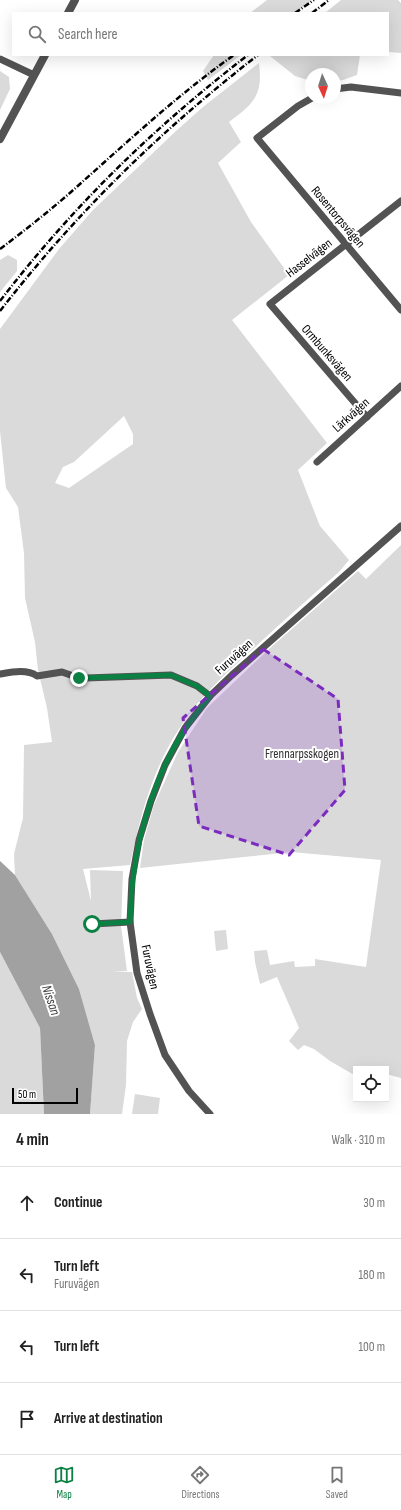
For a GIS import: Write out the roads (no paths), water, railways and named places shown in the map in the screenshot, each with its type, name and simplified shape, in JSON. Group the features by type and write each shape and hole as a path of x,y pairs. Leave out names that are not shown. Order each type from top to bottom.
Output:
{"street":[{"path":"69,12 75,0"},
{"path":"0,139 44,56"},
{"path":"0,59 34,76"},
{"path":"341,88 351,87 401,93"},
{"name":"Rosentorpsvägen","path":"305,102 257,138 401,310"},
{"name":"Hasselvägen","path":"270,304 401,201"},
{"name":"Ormbunksvägen","path":"270,304 367,416"},
{"name":"Lärkvägen","path":"318,462 401,386"},
{"name":"Furuvägen","path":"210,1114 189,1091 165,1055 137,973 130,922 132,880 139,840 151,801 165,765 186,728 210,696 255,654 401,526"},
{"path":"0,674 22,672 32,673 37,676 62,672 79,678 171,675 197,686 210,696"},
{"path":"92,924 130,922"}],"water":[{"name":"Nissan","path":"0,861 15,875 52,934 79,989 95,1045 90,1114 44,1114 40,1028 0,952"}],"railway":[{"path":"296,12 314,0"},
{"path":"313,12 329,0"},
{"path":"0,249 62,199 171,104 233,56"},
{"path":"0,301 56,233 116,170 179,111 247,56"},
{"path":"0,311 59,240 121,175 187,114 257,56"}],"park label":[{"name":"Frennarpsskogen","path":"302,754"}]}
